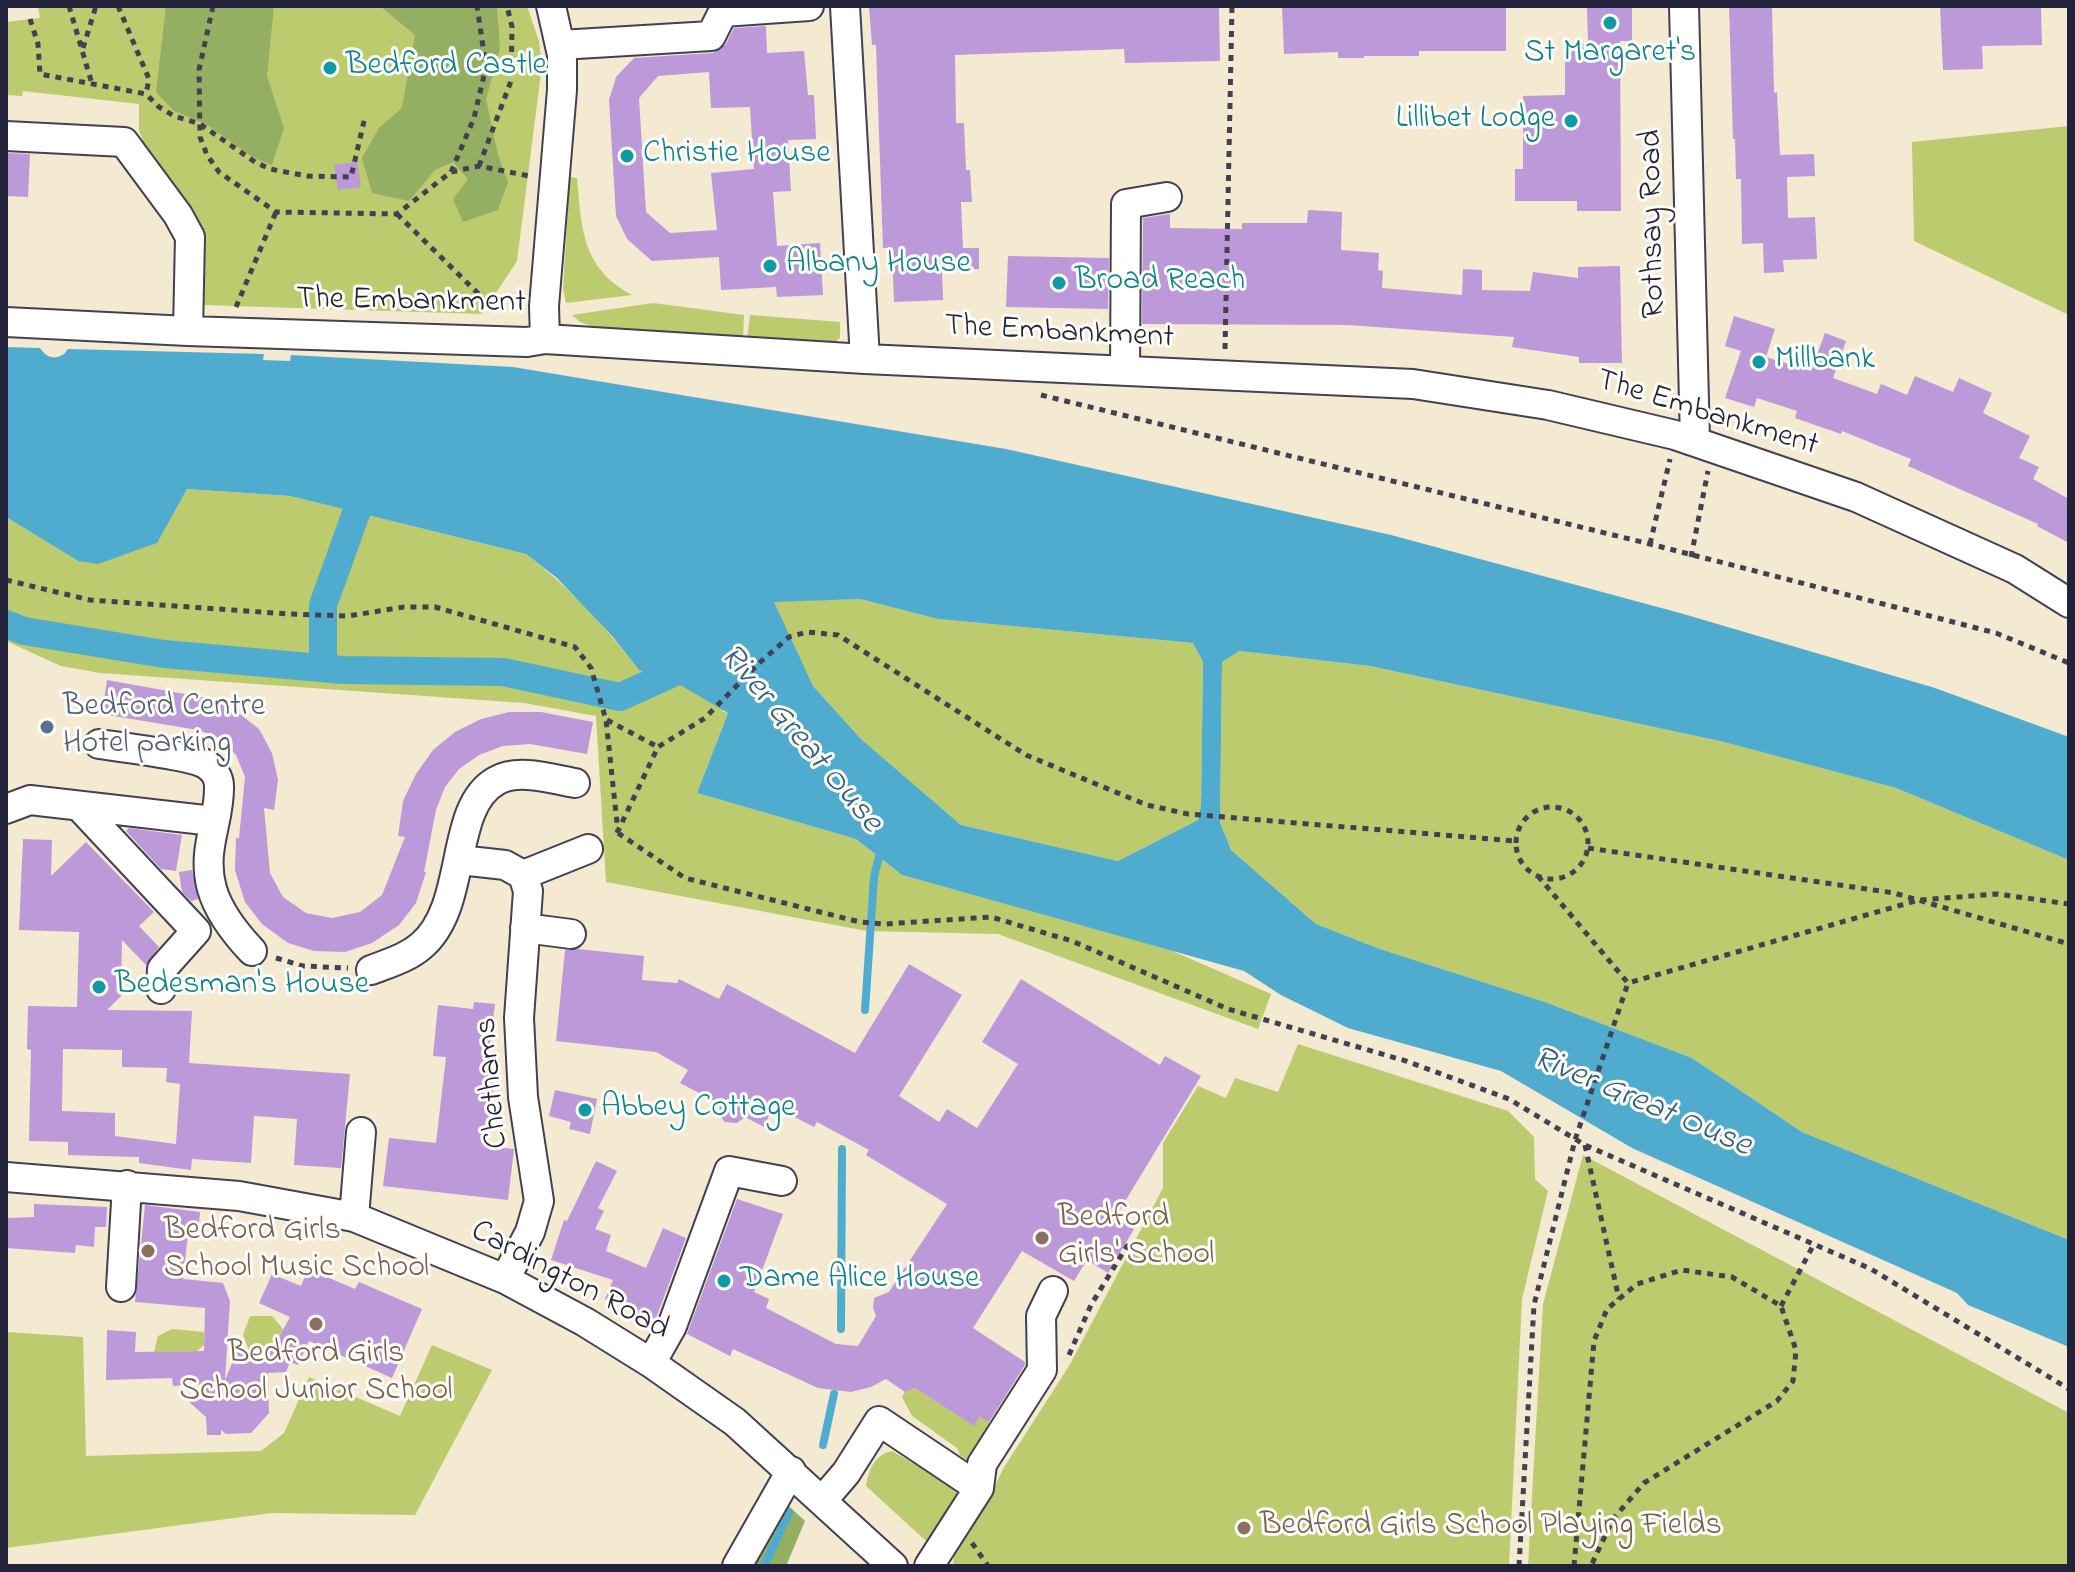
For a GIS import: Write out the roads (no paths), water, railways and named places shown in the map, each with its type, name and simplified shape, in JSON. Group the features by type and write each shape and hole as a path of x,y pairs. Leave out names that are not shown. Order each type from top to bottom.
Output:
{"street":[{"path":"536,340 544,306 562,90 560,45 551,6"},
{"path":"560,45 711,36 723,12 809,6"},
{"path":"845,6 865,359"},
{"name":"Rothsay Road","path":"1684,6 1695,441"},
{"path":"6,136 124,142 178,215 190,237 188,331"},
{"path":"1125,371 1126,204 1167,197"},
{"name":"The Embankment","path":"6,322 188,331 536,340 865,359 1413,384 1548,405 1695,441 1856,497 2015,569 2069,603"},
{"path":"99,744 205,763 214,771 219,784 208,858 212,889 222,913 252,951"},
{"path":"371,970 402,959 424,944 444,913 454,887 466,824 478,796 497,780 519,775 575,783"},
{"path":"6,809 30,800 213,821"},
{"path":"79,806 196,931 162,969 161,989"},
{"path":"460,860 505,865 523,875 588,849"},
{"name":"Chethams","path":"505,1279 530,1232 539,1201 523,1097 519,1018 528,891 523,875"},
{"path":"525,928 571,934"},
{"path":"354,1217 361,1132"},
{"path":"651,1363 672,1326 729,1171 782,1181"},
{"name":"Cardington Road","path":"6,1177 239,1196 354,1217 505,1279 585,1322 651,1363 735,1422 893,1566"},
{"path":"121,1287 127,1185"},
{"path":"929,1566 979,1488 982,1464 1042,1370 1041,1316 1053,1291"},
{"path":"822,1501 846,1473 879,1421 979,1488"},
{"path":"737,1566 791,1471"}],"water":[{"name":"River Great Ouse","path":"6,347 40,348 48,356 54,357 68,349 264,354 263,360 290,361 291,355 513,367 1006,449 1391,535 1680,613 1935,688 2069,737 2069,860 1896,788 1724,742 1370,666 1239,651 1222,662 1220,822 1231,850 1316,924 1380,949 1545,1002 1692,1058 1802,1132 2069,1240 2069,1347 1968,1305 1957,1293 1632,1148 1501,1071 1348,1028 1281,995 1244,971 902,875 856,839 697,793 728,713 682,686 639,670 613,637 557,578 526,554 290,496 187,489 157,543 98,564 78,561 6,517","holes":["860,599 938,619 1193,643 1203,662 1201,806 1198,820 1118,861 961,825 861,739 813,686 774,602"]}],"waterway":[{"path":"323,667 323,605 369,477"},
{"name":"River Great Ouse","path":"6,624 24,631 164,654 343,670 503,672 620,697 695,663"},
{"path":"865,1010 874,877 881,848"},
{"path":"841,1329 842,1149"},
{"path":"823,1445 834,1394"},
{"path":"764,1566 789,1513"}],"place":[{"name":"St Margaret's","path":"1610,23"},
{"name":"Bedford Castle","path":"330,68"},
{"name":"Lillibet Lodge","path":"1571,121"},
{"name":"Christie House","path":"627,156"},
{"name":"Albany House","path":"770,266"},
{"name":"Broad Reach","path":"1059,283"},
{"name":"Millbank","path":"1759,362"},
{"name":"Bedford Centre Hotel parking","path":"47,727"},
{"name":"Bedesman's House","path":"99,987"},
{"name":"Abbey Cottage","path":"585,1110"},
{"name":"Bedford Girls' School","path":"1042,1238"},
{"name":"Bedford Girls School Music School","path":"148,1251"},
{"name":"Dame Alice House","path":"724,1281"},
{"name":"Bedford Girls School Junior School","path":"316,1324"},
{"name":"Bedford Girls School Playing Fields","path":"1244,1528"}]}
